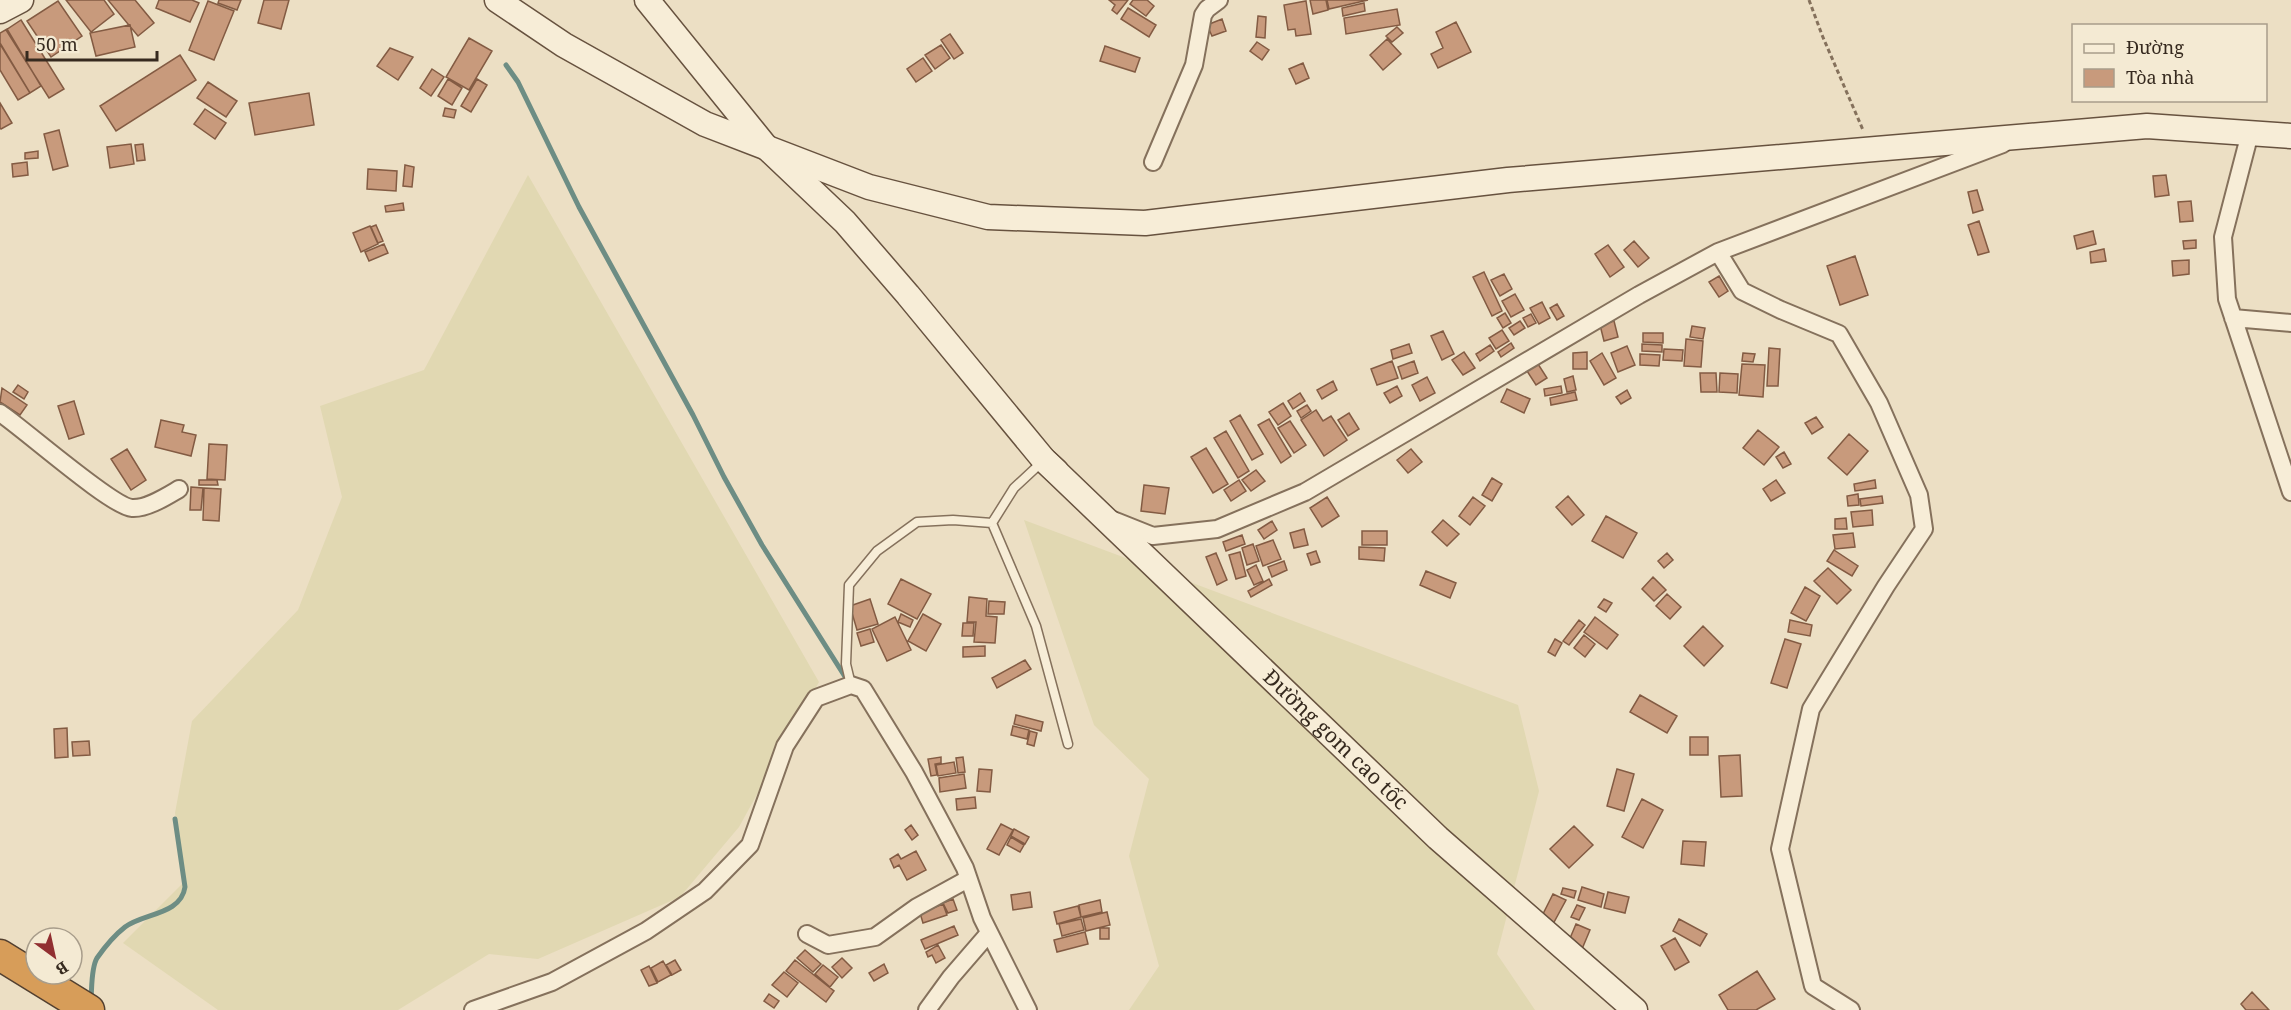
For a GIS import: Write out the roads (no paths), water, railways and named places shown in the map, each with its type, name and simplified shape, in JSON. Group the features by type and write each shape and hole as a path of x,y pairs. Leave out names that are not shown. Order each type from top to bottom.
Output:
{"highway":[{"path":"7,960 89,1010"}],"street":[{"path":"0,11 21,0"},
{"path":"497,0 564,45 705,124 869,187 988,217 1145,223 1508,180 2147,126 2291,136"},
{"path":"647,0 766,147 845,222 1044,460 1106,518 1153,536 1217,529 1305,492 1639,295 1718,252 2026,136"},
{"path":"1153,162 1194,65 1203,15 1219,0"},
{"path":"2250,133 2223,237 2227,299 2291,492"},
{"path":"1718,252 1742,291 1839,334 1880,403 1919,495 1924,529 1886,586 1811,709 1780,849 1813,987 1851,1010"},
{"path":"2233,318 2291,323"},
{"path":"0,413 100,490 130,508 141,506 179,489"},
{"name":"Đường gom cao tốc","path":"1044,460 1438,838 1635,1010"},
{"path":"473,1010 552,982 646,931 705,891 750,845 785,746 816,698 851,685 863,689 914,772 969,879 989,933 1028,1010"},
{"path":"807,934 828,945 875,937 917,907 969,879"},
{"path":"927,1010 951,977 989,933"}],"lane":[{"path":"992,523 1014,488 1044,460"},
{"path":"851,685 846,664 849,585 877,551 917,522 953,520 992,523"},
{"path":"992,523 1036,626 1068,744"}],"waterway":[{"path":"506,65 518,82 579,207 693,415 724,477 762,545 849,683"},
{"path":"91,999 95,962 110,941 125,927 169,908 182,896 185,887 175,819"}]}
